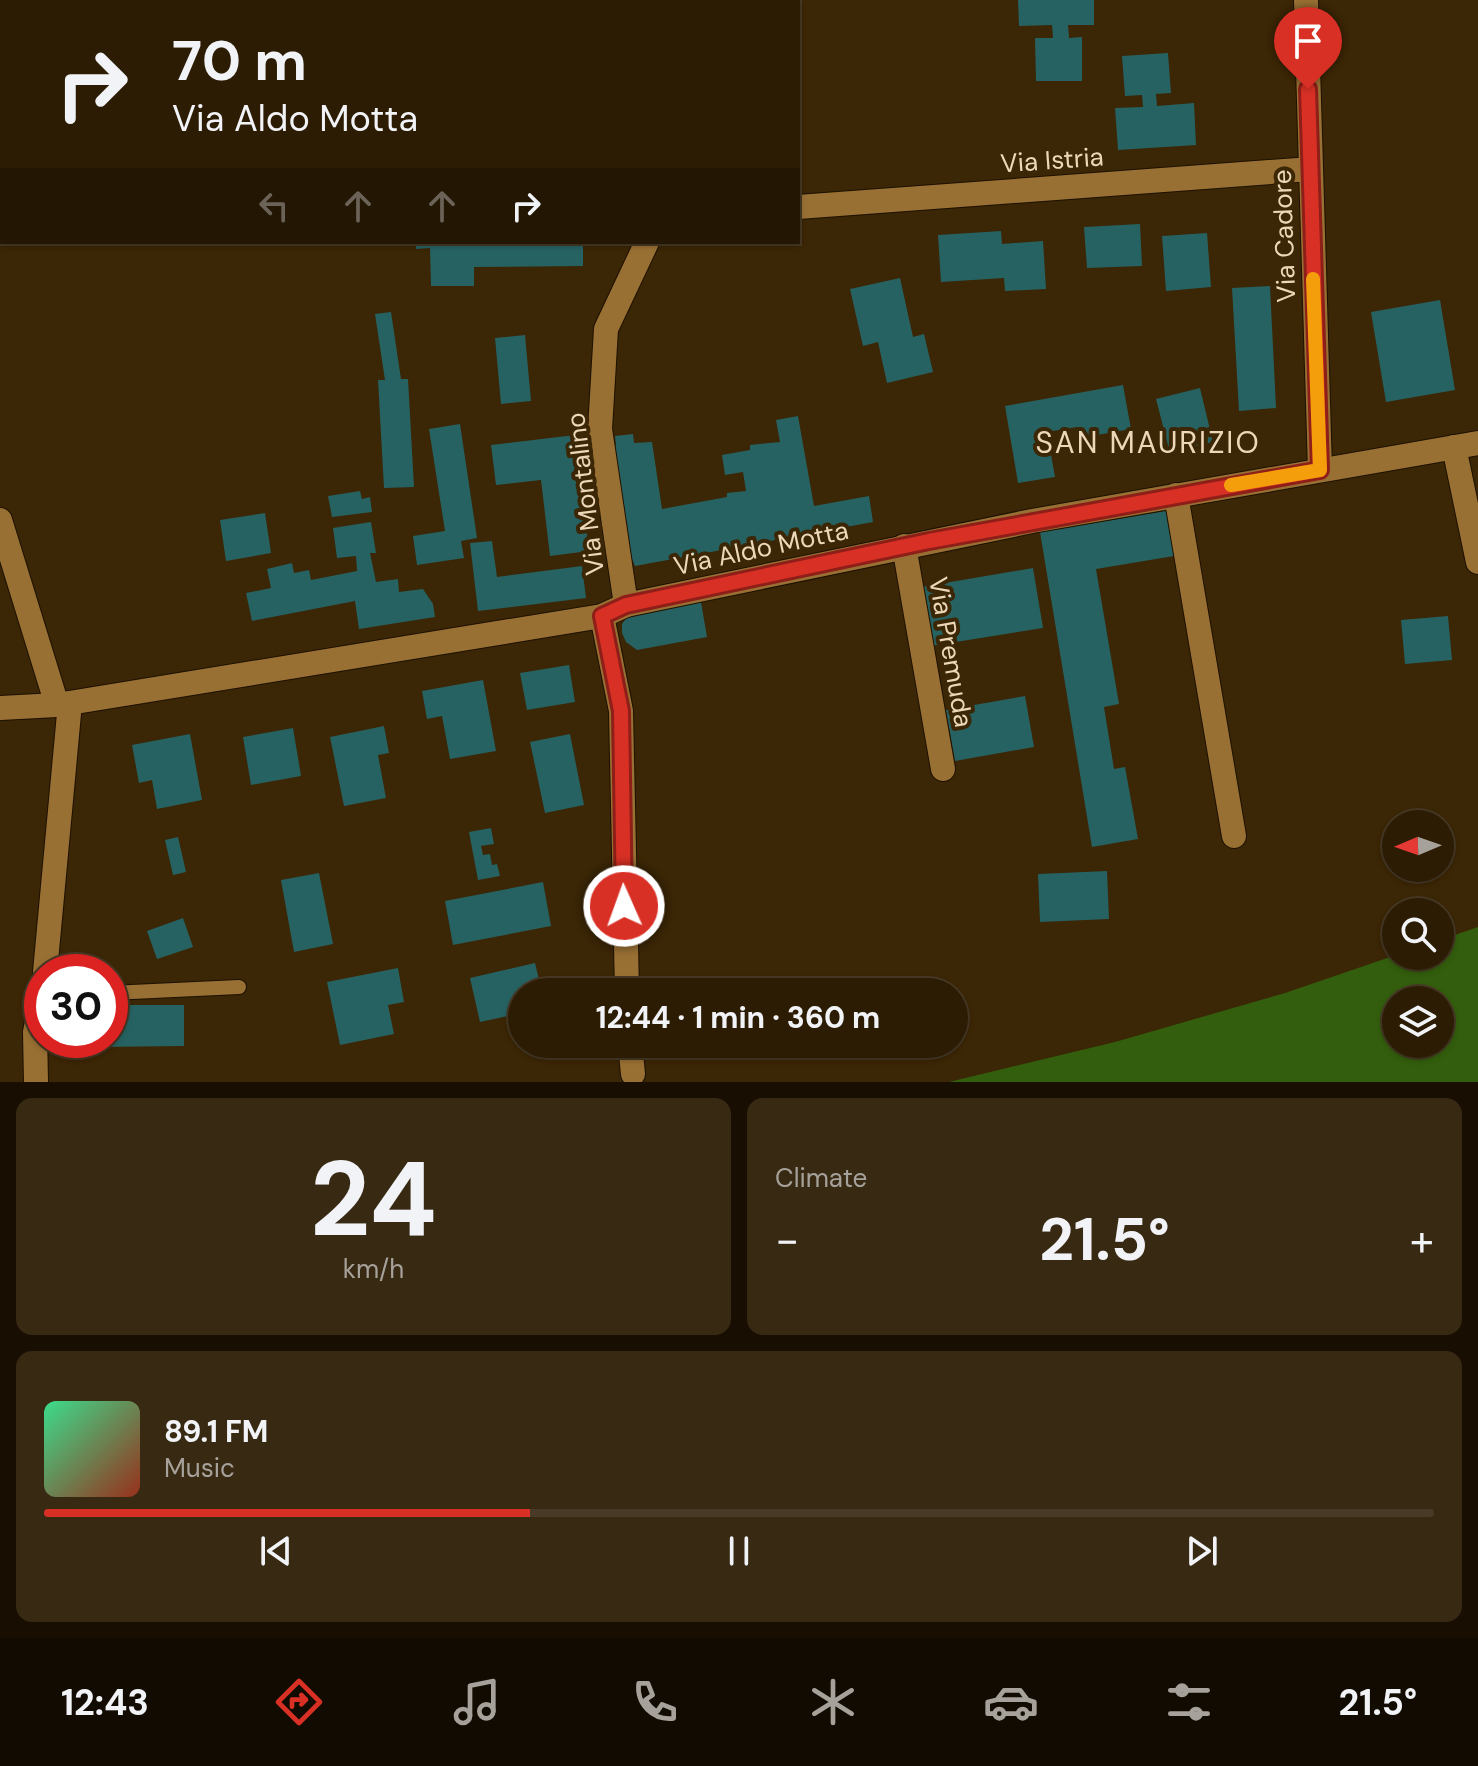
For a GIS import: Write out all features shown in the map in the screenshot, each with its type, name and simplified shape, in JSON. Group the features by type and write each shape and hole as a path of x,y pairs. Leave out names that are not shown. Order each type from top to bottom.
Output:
{"street":[{"name":"Via Cadore","path":"1306,0 1320,470"},
{"name":"Via Istria","path":"800,207 1311,169"},
{"name":"Via Montalino","path":"626,605 600,429 602,386 606,329 646,244"},
{"name":"Via Aldo Motta","path":"0,708 64,704 602,616 626,605 904,546 1466,445"},
{"path":"1466,445 1478,562"},
{"path":"1176,495 1234,836"},
{"path":"0,520 64,704 46,954"},
{"name":"Via Premuda","path":"904,546 943,769"},
{"path":"602,616 621,711 627,978"},
{"path":"36,1058 36,1082"},
{"path":"631,1058 633,1074"}],"lane":[{"path":"128,992 239,987"}],"green space":[{"path":"1478,927 1478,1082 949,1082 1115,1042 1285,993 1382,960 1382,970 1454,970 1454,935"}],"building":[{"path":"1018,0 1094,0 1094,25 1068,25 1069,38 1082,37 1082,81 1036,81 1035,38 1053,38 1052,25 1019,26"},
{"path":"1168,53 1171,93 1156,94 1157,106 1194,103 1196,145 1118,150 1115,108 1143,107 1142,95 1125,96 1122,56"},
{"path":"1140,224 1142,266 1087,268 1084,227"},
{"path":"1001,231 1002,244 1043,241 1046,289 1005,291 1004,278 941,282 938,235"},
{"path":"1207,233 1211,287 1166,291 1162,236"},
{"path":"416,244 583,244 583,266 474,267 474,286 431,286 430,248 416,249"},
{"path":"900,278 913,337 924,334 933,372 887,383 878,342 863,346 850,289"},
{"path":"1270,286 1276,408 1239,411 1232,288"},
{"path":"1440,300 1455,390 1386,402 1371,312"},
{"path":"391,312 401,379 408,379 414,487 384,488 378,380 385,380 375,314"},
{"path":"525,335 531,401 501,404 495,338"},
{"path":"1123,385 1131,429 1080,438 1077,427 1047,432 1055,477 1018,483 1005,406"},
{"path":"1200,388 1213,442 1170,453 1156,399"},
{"path":"798,416 814,506 869,496 873,522 635,566 625,542 615,436 633,434 634,443 652,442 662,509 746,491 743,472 725,475 722,455 750,450 750,445 780,442 776,420"},
{"path":"460,424 477,538 461,541 464,558 417,565 413,536 445,531 429,429"},
{"path":"575,435 589,551 550,556 541,480 496,485 491,445"},
{"path":"360,491 362,499 370,497 372,512 332,517 328,496"},
{"path":"1166,511 1174,556 1096,569 1119,704 1104,707 1114,769 1125,767 1138,839 1092,847 1040,532"},
{"path":"265,513 271,553 226,561 220,520"},
{"path":"371,522 376,553 370,553 376,582 398,579 399,592 423,589 433,604 435,617 359,629 355,601 252,621 246,593 271,588 267,569 292,563 294,573 309,570 311,580 357,571 356,556 337,558 333,528"},
{"path":"492,541 497,577 582,566 586,598 478,611 470,543"},
{"path":"1033,568 1043,628 931,646 921,587"},
{"path":"701,602 707,637 637,650 626,642 622,624 630,613"},
{"path":"1448,616 1452,660 1405,664 1401,620"},
{"path":"569,665 575,702 527,710 520,673"},
{"path":"483,680 496,751 450,759 442,716 427,719 422,691"},
{"path":"1025,696 1034,747 955,761 946,710"},
{"path":"384,726 389,753 378,755 386,798 344,806 330,737"},
{"path":"293,728 301,776 251,785 243,737"},
{"path":"190,734 202,800 157,809 152,780 139,783 132,745"},
{"path":"570,734 584,805 545,813 530,742"},
{"path":"491,828 494,844 481,846 483,855 490,854 492,865 497,864 500,876 478,880 469,832"},
{"path":"178,837 186,872 173,875 165,840"},
{"path":"1107,871 1109,919 1040,922 1038,874"},
{"path":"319,873 333,944 294,952 281,880"},
{"path":"543,882 551,926 453,945 445,901"},
{"path":"183,918 193,947 157,959 147,931"},
{"path":"535,963 539,978 508,978 508,1016 480,1022 470,978"},
{"path":"398,968 404,1002 388,1005 394,1034 340,1045 327,982"},
{"path":"128,1005 184,1005 184,1046 128,1047"}],"slow traffic":[{"path":"1231,485 1320,470 1313,279"}],"district":[{"name":"SAN MAURIZIO","path":"1148,443"}],"route":[{"path":"624,906 621,711 602,616 626,605 904,546 1320,470 1308,89"}]}
